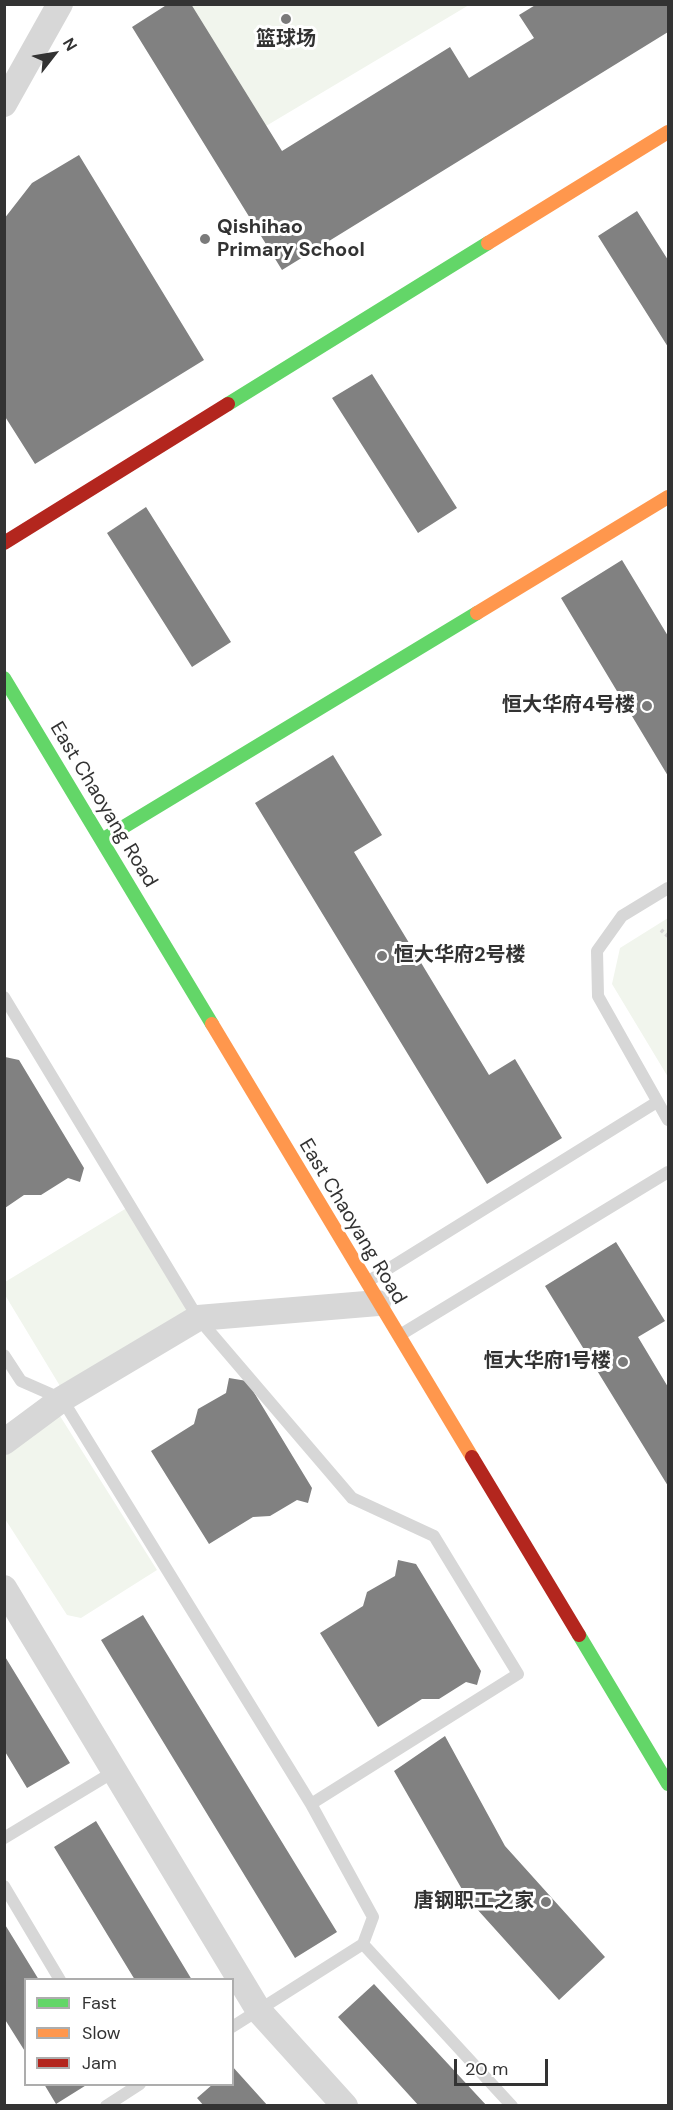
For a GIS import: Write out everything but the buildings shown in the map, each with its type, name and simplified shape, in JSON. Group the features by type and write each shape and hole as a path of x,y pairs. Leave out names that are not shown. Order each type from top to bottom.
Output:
{"street":[{"path":"4,104 60,4"},
{"path":"4,543 669,132"},
{"path":"102,840 669,497"},
{"name":"East Chaoyang Road","path":"4,678 669,1784"},
{"path":"4,1442 62,1399 198,1318 372,1293"},
{"path":"4,1588 259,2011 345,2106"}],"lane":[{"path":"669,888 622,916 597,951 598,996 669,1120"},
{"path":"4,997 198,1318 352,1498 434,1536 518,1674 311,1804"},
{"path":"372,1293 657,1102"},
{"path":"398,1336 669,1172"},
{"path":"4,1355 21,1381 62,1399 311,1804 374,1917 363,1944 234,2026"},
{"path":"4,1838 115,1771"},
{"path":"4,1886 59,1978"},
{"path":"363,1944 512,2106"},
{"path":"106,2106 124,2089"}],"path":[{"path":"661,930 669,936"}],"shaded area":[{"path":"188,5 469,5 266,126"},
{"path":"668,918 668,1077 612,984 620,948"},
{"path":"130,1206 194,1311 63,1391 5,1295 5,1282"},
{"path":"60,1416 157,1570 81,1618 67,1615 5,1519 5,1450"}],"traffic: fast":[{"path":"228,404 488,243"},
{"path":"102,840 477,613"},
{"path":"4,678 212,1024"},
{"path":"579,1635 668,1784"}],"traffic: slow":[{"path":"488,243 668,132"},
{"path":"477,613 668,497"},
{"path":"212,1024 472,1457"}],"traffic: jam":[{"path":"4,543 228,404"},
{"path":"472,1457 579,1635"}],"place":[{"name":"篮球场","path":"286,19"},
{"name":"Qishihao Primary School","path":"205,239"},
{"name":"恒大华府4号楼","path":"647,706"},
{"name":"恒大华府2号楼","path":"382,956"},
{"name":"恒大华府1号楼","path":"623,1362"},
{"name":"唐钢职工之家","path":"546,1902"}]}
